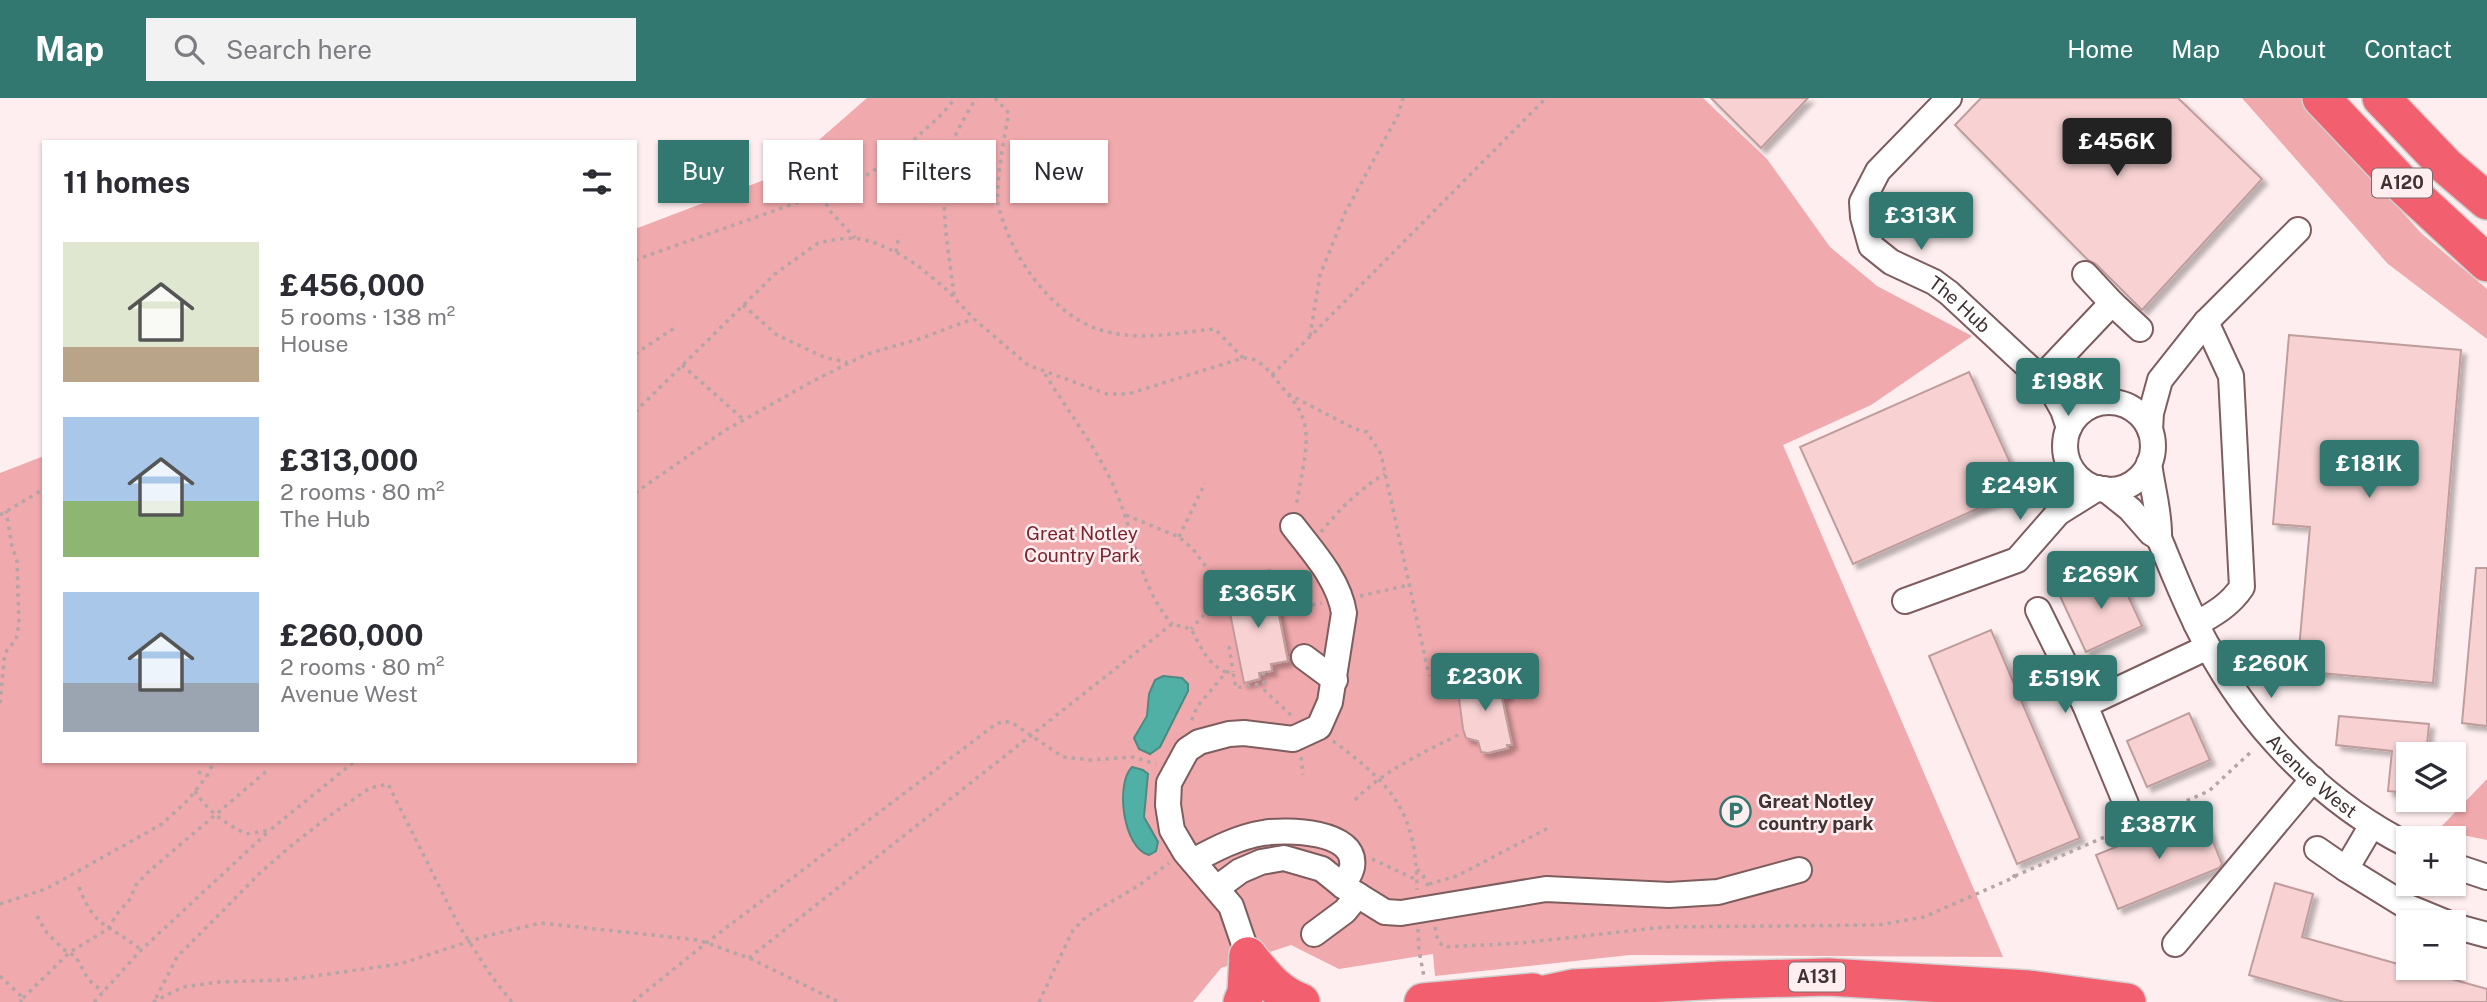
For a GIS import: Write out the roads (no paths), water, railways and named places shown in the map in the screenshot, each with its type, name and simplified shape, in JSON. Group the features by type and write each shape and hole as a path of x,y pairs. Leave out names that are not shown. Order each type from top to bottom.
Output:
{"highway":[{"name":"A120","path":"2322,98 2407,189 2487,263"},
{"name":"A120","path":"2381,98 2446,166 2487,201"},
{"path":"1242,1002 1246,992 1248,956"},
{"path":"1248,956 1268,982 1287,997 1301,1002"},
{"name":"A131","path":"1507,1002 1573,988 1828,976 2028,989 2127,1002"},
{"path":"1424,990 1573,988"}],"street":[{"name":"The Hub","path":"1949,98 1878,171 1863,202 1866,231 1871,246 1881,255 1950,293 2045,383 2063,410 2068,428"},
{"path":"1905,600 2017,560 2058,513 2102,489 2119,488 2142,475 2149,463 2152,441 2151,413 2160,380 2206,322 2298,230"},
{"path":"2085,274 2140,329"},
{"path":"2045,383 2112,303"},
{"path":"2196,624 2226,606 2242,587 2231,376 2206,322"},
{"path":"2102,489 2081,480 2069,464 2066,453 2068,428 2086,408 2160,380"},
{"name":"The Hub","path":"2045,383 2105,402"},
{"path":"2105,402 2134,410 2150,430"},
{"name":"Avenue West","path":"2149,463 2151,487 2160,523 2159,538 2196,624 2225,678 2291,759 2372,825 2396,838"},
{"path":"2058,513 2069,464"},
{"name":"Avenue West","path":"2102,489 2130,509 2151,533 2159,538"},
{"path":"1248,956 1224,897 1189,856 1172,830 1168,806 1169,783 1187,750 1199,742 1228,734 1244,733 1288,739 1310,733 1318,727 1330,702 1344,613 1342,600 1324,568 1293,526"},
{"path":"2038,610 2085,705 2126,804"},
{"path":"2085,705 2208,647"},
{"path":"1304,657 1335,680"},
{"path":"2175,944 2313,779"},
{"path":"2346,869 2372,825"},
{"path":"1189,856 1262,833 1312,832 1344,844 1350,853 1353,866 1345,911 1314,934"},
{"path":"2317,849 2416,910"},
{"path":"1224,897 1256,875 1283,870 1303,871 1350,890 1385,912 1401,913 1546,888 1669,895 1718,892 1799,870"},
{"path":"2466,870 2487,877"},
{"path":"2466,930 2487,936"}],"water":[{"path":"1163,676 1182,678 1188,684 1188,691 1160,747 1150,754 1139,749 1134,738 1147,716 1149,694 1155,680"},
{"path":"1132,767 1148,774 1144,817 1158,842 1156,851 1149,855 1140,850 1133,841 1124,815 1124,787"}],"place":[{"name":"Great Notley country park","path":"1735,812"}],"park label":[{"name":"Great Notley Country Park","path":"1082,544"}]}
